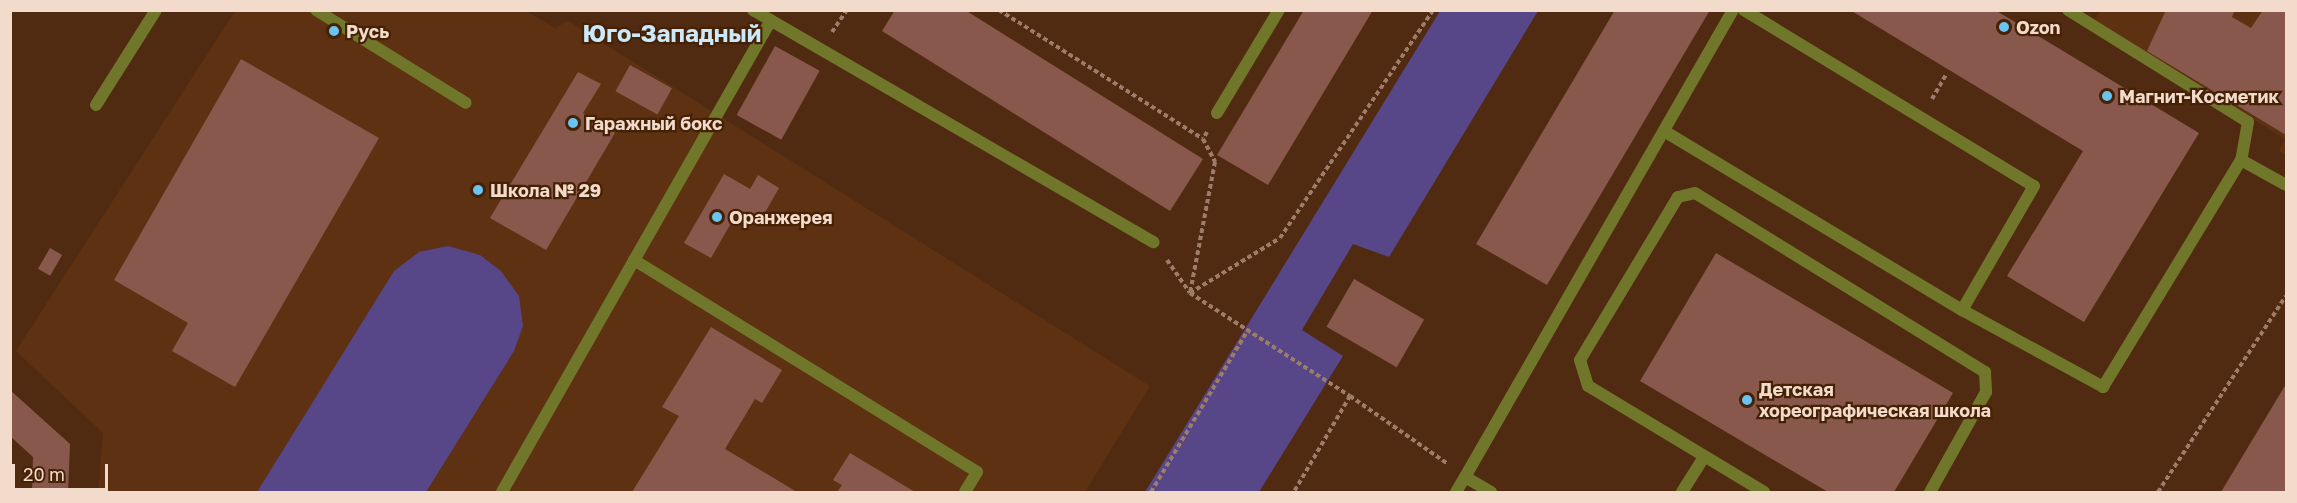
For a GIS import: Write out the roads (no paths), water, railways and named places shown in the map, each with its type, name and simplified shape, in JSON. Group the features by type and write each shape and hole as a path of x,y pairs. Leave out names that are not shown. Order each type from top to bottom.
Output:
{"lane":[{"path":"96,105 156,10"},
{"path":"316,10 466,103"},
{"path":"753,10 1154,242"},
{"path":"1217,113 1279,10"},
{"path":"1456,492 1733,10"},
{"path":"1744,10 2034,186 1962,310"},
{"path":"1664,131 1962,310 2103,387 2241,160 2248,122 2068,10"},
{"path":"502,492 771,20"},
{"path":"2241,160 2286,185"},
{"path":"1764,492 1588,386 1580,360 1678,197 1695,193 1985,372 1986,392 1930,492"},
{"path":"634,260 977,472 965,492"},
{"path":"1682,492 1704,457"},
{"path":"1465,477 1491,492"}],"place":[{"name":"Ozon","path":"2004,27"},
{"name":"Русь","path":"334,31"},
{"name":"Магнит-Косметик","path":"2107,96"},
{"name":"Гаражный бокс","path":"573,123"},
{"name":"Школа № 29","path":"478,190"},
{"name":"Оранжерея","path":"717,217"},
{"name":"Детская хореографическая школа","path":"1747,400"}],"district":[{"name":"Юго-Западный","path":"672,33"}]}
